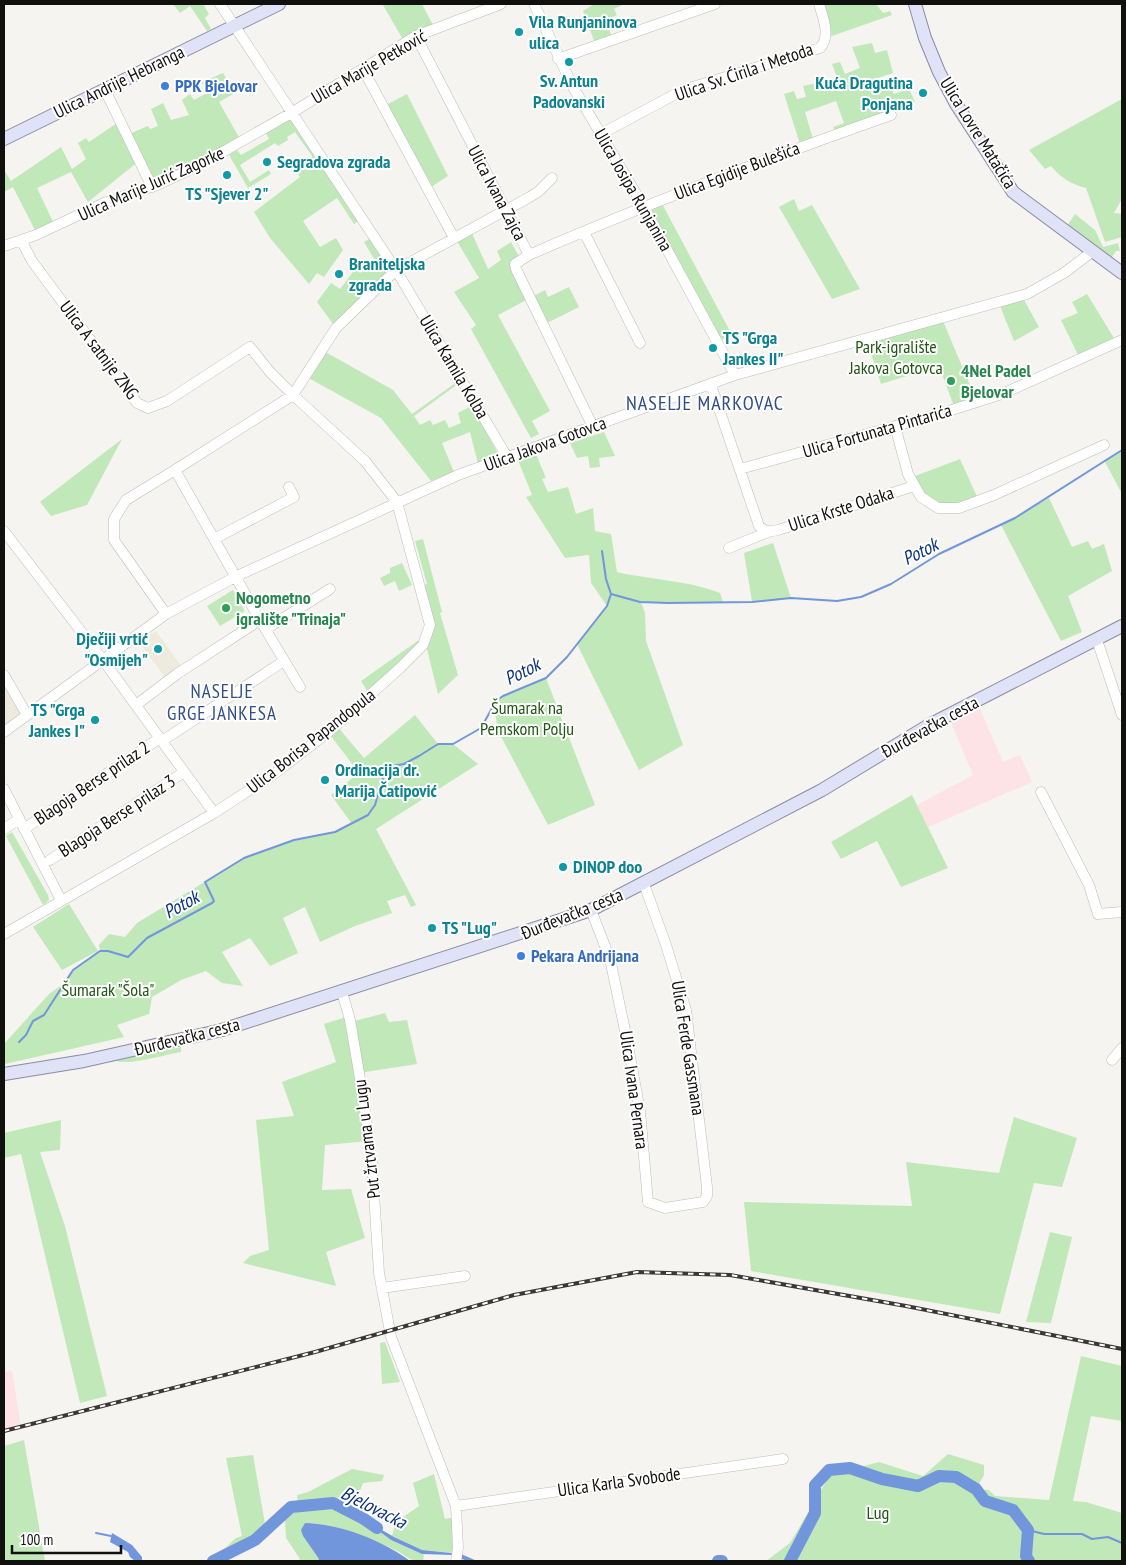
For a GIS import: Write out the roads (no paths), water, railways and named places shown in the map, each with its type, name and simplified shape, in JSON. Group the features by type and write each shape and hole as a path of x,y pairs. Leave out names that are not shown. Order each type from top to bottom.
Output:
{"main road":[{"name":"Ulica Andrije Hebranga","path":"4,139 279,4"},
{"name":"Ulica Lovre Matačića","path":"915,4 925,38 939,72 956,104 1002,177 1024,202 1122,273"},
{"name":"Đurđevačka cesta","path":"4,1074 84,1061 194,1037 342,992 591,910 822,790 931,724 1122,626"}],"street":[{"name":"Ulica Kamila Kolba","path":"220,4 396,270 507,457"},
{"name":"Ulica Marije Petković","path":"293,112 416,36 502,4"},
{"name":"Ulica Josipa Runjanina","path":"534,4 558,59 644,207 735,375"},
{"path":"558,59 715,4"},
{"name":"Ulica Sv. Ćirila i Metoda","path":"601,134 682,90 820,48 825,43 826,35 819,4"},
{"name":"Ulica Ivana Zajca","path":"416,36 504,210 529,255 515,264 516,269 593,426"},
{"path":"363,68 454,238"},
{"path":"105,90 152,186"},
{"name":"Ulica Marije Jurić Zagorke","path":"4,246 104,203 152,186 208,161 293,112"},
{"name":"Ulica Egidije Bulešića","path":"529,255 644,207 777,155 891,115"},
{"path":"166,614 114,540 114,519 126,500 293,395 336,328 396,270 538,192 552,178"},
{"path":"584,232 640,343"},
{"name":"Ulica A satnije ZNG","path":"21,240 32,261 137,403 148,408 167,400 250,347 270,372 293,395"},
{"name":"Ulica Jakova Gotovca","path":"4,732 166,614 237,576 397,502 507,457 735,375 1027,294 1064,273 1093,251"},
{"name":"Ulica Fortunata Pintarića","path":"740,469 1002,394 1122,340"},
{"path":"711,385 740,469"},
{"path":"293,395 365,461 397,502"},
{"path":"894,426 908,474 914,486 921,497 938,508 959,508 994,495 1104,445"},
{"name":"Ulica Krste Odaka","path":"740,469 758,526 768,532"},
{"path":"175,470 216,538 300,688"},
{"name":"Ulica Krste Odaka","path":"729,548 768,532 914,486"},
{"path":"216,538 294,497 289,487"},
{"name":"Ulica Borisa Papandopula","path":"4,934 214,814 274,774 331,730 423,645 430,625 397,502"},
{"path":"4,531 104,660 214,814"},
{"path":"136,705 178,674 263,624 330,589"},
{"path":"1097,640 1122,715"},
{"name":"Blagoja Berse prilaz 2","path":"4,829 22,824 284,661"},
{"path":"4,675 27,715"},
{"name":"Blagoja Berse prilaz 3","path":"50,860 184,772"},
{"path":"4,789 61,900"},
{"path":"1041,792 1089,885 1098,914 1122,912"},
{"name":"Ulica Ferde Gassmana","path":"644,884 669,953 686,1010 708,1187"},
{"name":"Ulica Ivana Pernara","path":"591,910 610,959 627,1040 640,1111 648,1202 665,1208 703,1202 707,1196 708,1187"},
{"name":"Put žrtvama u Lugu","path":"342,992 350,1020 369,1141 379,1273 391,1337 456,1506 458,1548 456,1560"},
{"path":"1112,1060 1122,1048"},
{"path":"382,1288 465,1276"},
{"name":"Ulica Karla Svobode","path":"456,1506 783,1459"}],"water":[{"path":"360,1517 394,1537 422,1550 461,1554 477,1561 467,1561 452,1555 422,1554 391,1540"},
{"path":"305,1523 332,1526 360,1534 387,1546 410,1561 318,1561 319,1559 303,1536 301,1530"},
{"path":"112,1533 132,1545 142,1557 142,1560 135,1561 128,1552 110,1542"}],"waterway":[{"name":"Potok","path":"19,1042 26,1035 33,1021 44,1015 73,970 100,951 108,951 128,957 147,938 212,903 214,901 205,882 244,858 294,840 335,832 368,815 375,805 383,778 392,766 404,764 438,744 453,744 481,728 496,701 503,696 546,678 567,657 607,606 611,594 640,602 668,603 752,602 791,598 837,601 861,597 891,584 939,554 1015,518 1122,450"},
{"path":"602,551 606,579 611,594"},
{"name":"Bjelovacka","path":"790,1561 815,1513 815,1485 829,1470 850,1468 882,1479 918,1486 939,1476 956,1477 976,1489 985,1501 1013,1510 1028,1530 1026,1556 1029,1561"},
{"name":"Bjelovacka","path":"213,1561 255,1540 291,1507 333,1503 377,1528"},
{"path":"1028,1530 1044,1534 1082,1534 1092,1539 1108,1537 1122,1543"},
{"path":"96,1533 111,1536"}],"railway":[{"path":"4,1431 315,1352 514,1295 637,1272 730,1275 906,1306 1122,1349"}],"place":[{"name":"Vila Runjaninova ulica","path":"519,32"},
{"name":"Sv. Antun Padovanski","path":"569,62"},
{"name":"PPK Bjelovar","path":"165,86"},
{"name":"Kuća Dragutina Ponjana","path":"923,93"},
{"name":"Segradova zgrada","path":"267,162"},
{"name":"TS \"Sjever 2\"","path":"227,175"},
{"name":"Braniteljska zgrada","path":"339,274"},
{"name":"TS \"Grga Jankes II\"","path":"713,348"},
{"name":"4Nel Padel Bjelovar","path":"951,381"},
{"name":"Nogometno igralište \"Trinaja\"","path":"226,608"},
{"name":"Dječiji vrtić \"Osmijeh\"","path":"158,649"},
{"name":"TS \"Grga Jankes I\"","path":"95,720"},
{"name":"Ordinacija dr. Marija Čatipović","path":"325,780"},
{"name":"DINOP doo","path":"563,867"},
{"name":"TS \"Lug\"","path":"432,928"},
{"name":"Pekara Andrijana","path":"521,956"}],"district":[{"name":"NASELJE MARKOVAC","path":"705,403"},
{"name":"NASELJE GRGE JANKESA","path":"222,702"}],"park label":[{"name":"Park-igralište Jakova Gotovca","path":"896,357"},
{"name":"Šumarak na Pemskom Polju","path":"527,718"},
{"name":"Šumarak \"Šola\"","path":"108,990"},
{"name":"Lug","path":"878,1513"}]}
